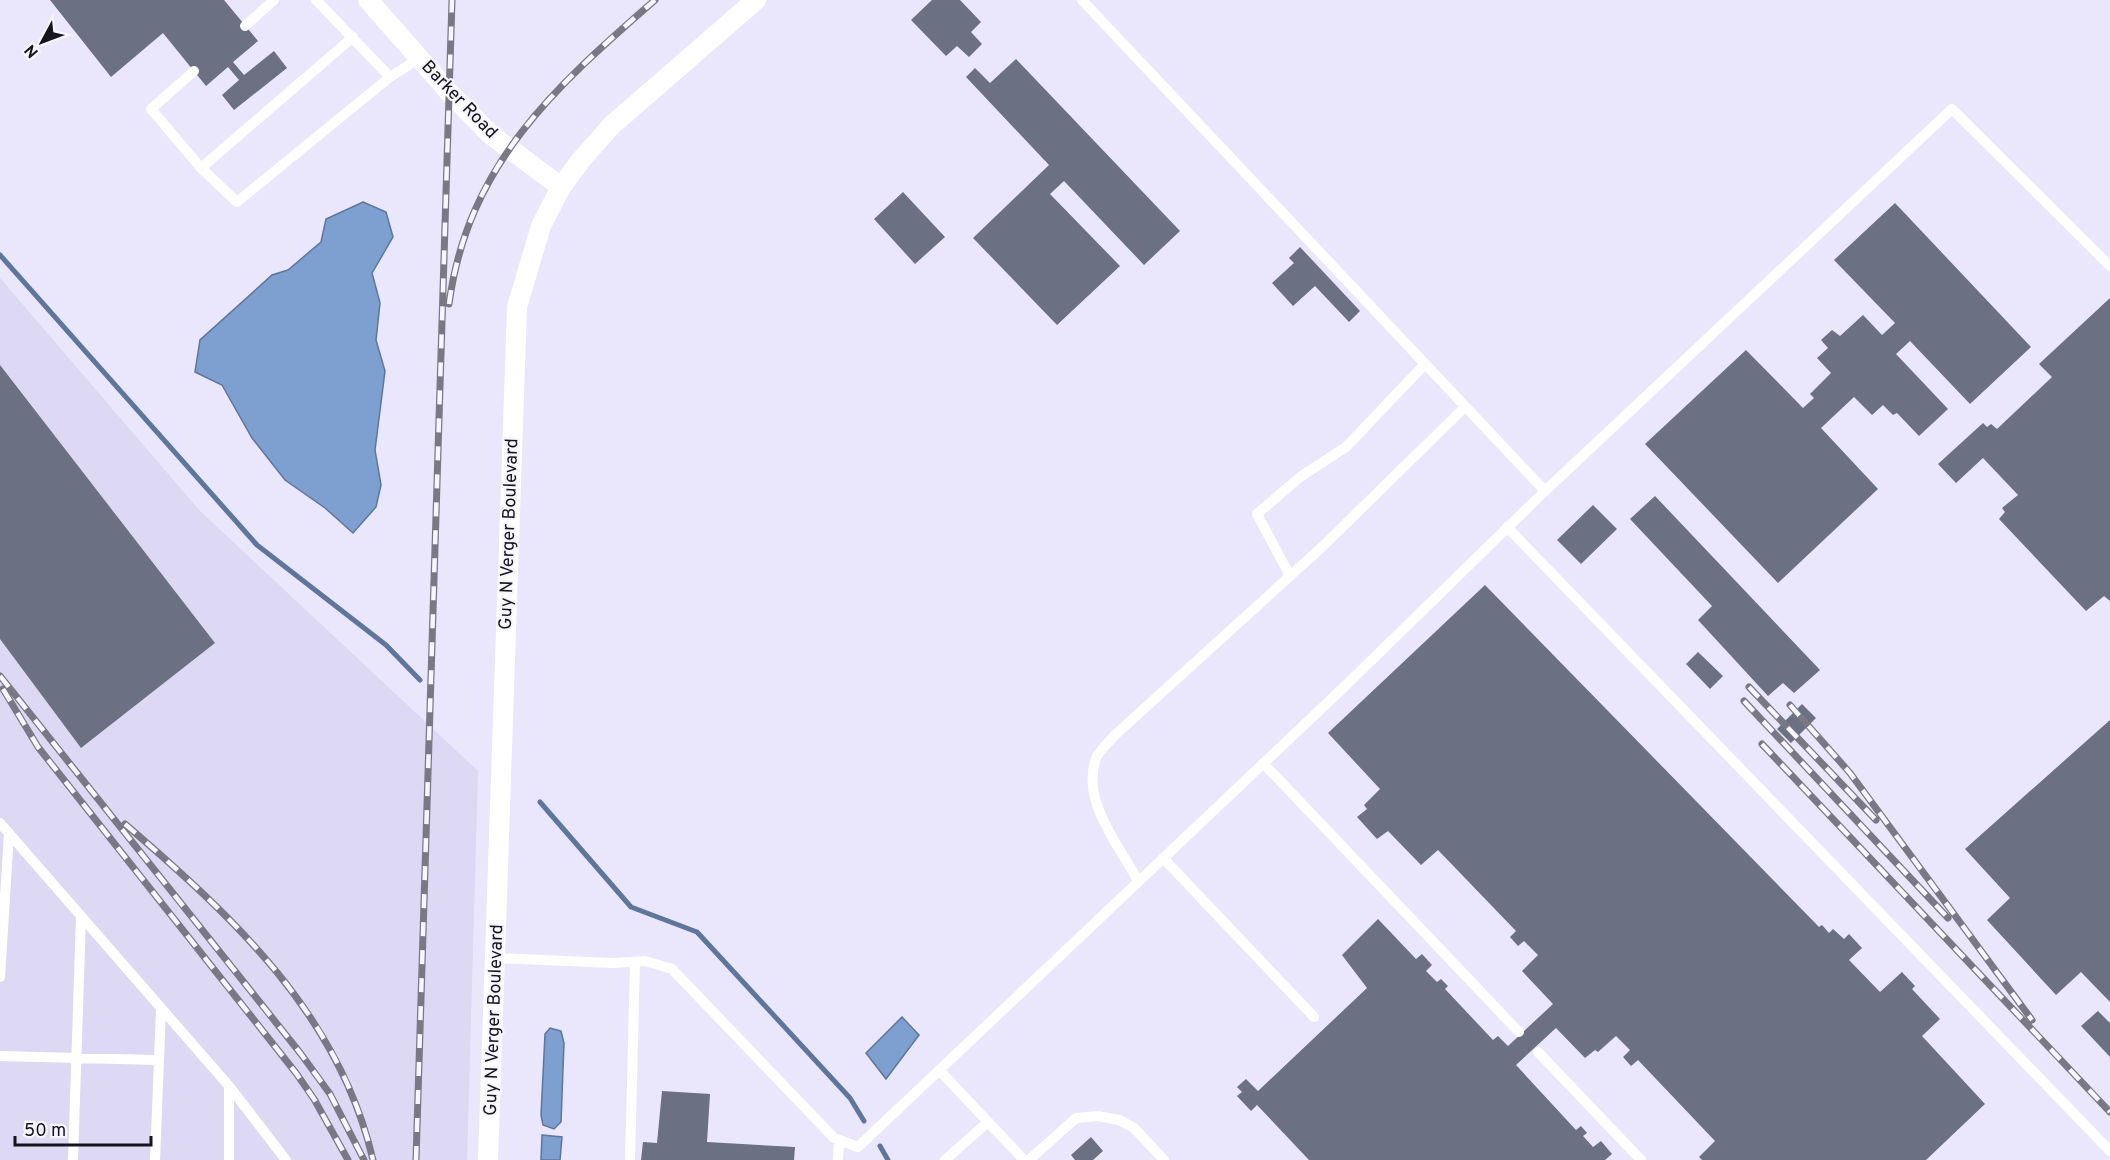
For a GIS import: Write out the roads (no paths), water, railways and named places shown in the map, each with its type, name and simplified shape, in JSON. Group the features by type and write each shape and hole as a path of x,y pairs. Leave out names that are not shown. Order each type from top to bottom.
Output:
{"street":[{"name":"Barker Road","path":"368,0 449,92 490,134 561,187"},
{"name":"Guy N Verger Boulevard","path":"488,1160 517,307 541,226 561,187 611,126 756,0"}],"lane":[{"path":"245,26 274,0"},
{"path":"316,0 390,77"},
{"path":"1082,0 1545,491"},
{"path":"201,168 353,37"},
{"path":"194,71 151,109 201,168 237,202 390,77 420,58"},
{"path":"495,958 613,963 645,961 672,969 839,1140 858,1147 1263,763 1545,491 1952,109 2110,266"},
{"path":"1290,576 1257,514 1300,477 1346,447 1425,364"},
{"path":"1138,881 1094,801 1092,775 1098,755 1115,735 1290,576 1465,407"},
{"path":"1508,527 2110,1151"},
{"path":"1263,763 1519,1032"},
{"path":"0,823 229,1086 286,1160"},
{"path":"0,977 9,833"},
{"path":"1163,858 1314,1017"},
{"path":"73,1160 81,916"},
{"path":"630,1160 635,962"},
{"path":"155,1160 161,1009"},
{"path":"1538,1052 1641,1160"},
{"path":"0,1056 158,1059"},
{"path":"939,1070 1024,1160"},
{"path":"229,1086 229,1160"},
{"path":"1029,1160 1076,1118 1098,1116 1119,1120 1134,1128 1164,1160"},
{"path":"945,1160 988,1122"},
{"path":"838,1160 839,1140"}],"water":[{"path":"363,202 386,212 393,237 372,273 380,303 376,340 385,371 375,450 381,485 376,507 353,533 325,508 285,480 252,438 222,385 195,372 200,340 272,275 288,270 321,242 326,219"},
{"path":"902,1017 919,1035 886,1079 866,1053"},
{"path":"550,1028 561,1031 564,1043 561,1122 554,1129 543,1125 541,1115 545,1034"},
{"path":"542,1135 562,1137 560,1160 541,1160"}],"waterway":[{"path":"0,255 257,545 386,645 420,680"},
{"path":"540,802 631,907 697,932 850,1098 864,1121"},
{"path":"880,1146 888,1160"}],"railway":[{"path":"416,1160 452,0"},
{"path":"449,304 459,254 475,210 496,169 522,132 551,98 618,32 655,0"},
{"path":"0,676 301,1054 330,1094 364,1160"},
{"path":"1749,687 1876,820"},
{"path":"3,689 38,747 296,1073 314,1099 348,1160"},
{"path":"1744,701 1948,918"},
{"path":"1790,705 1850,773 2032,1020"},
{"path":"1762,744 2110,1112"},
{"path":"125,824 205,896 277,972 308,1014 335,1059 357,1108 373,1160"}]}
